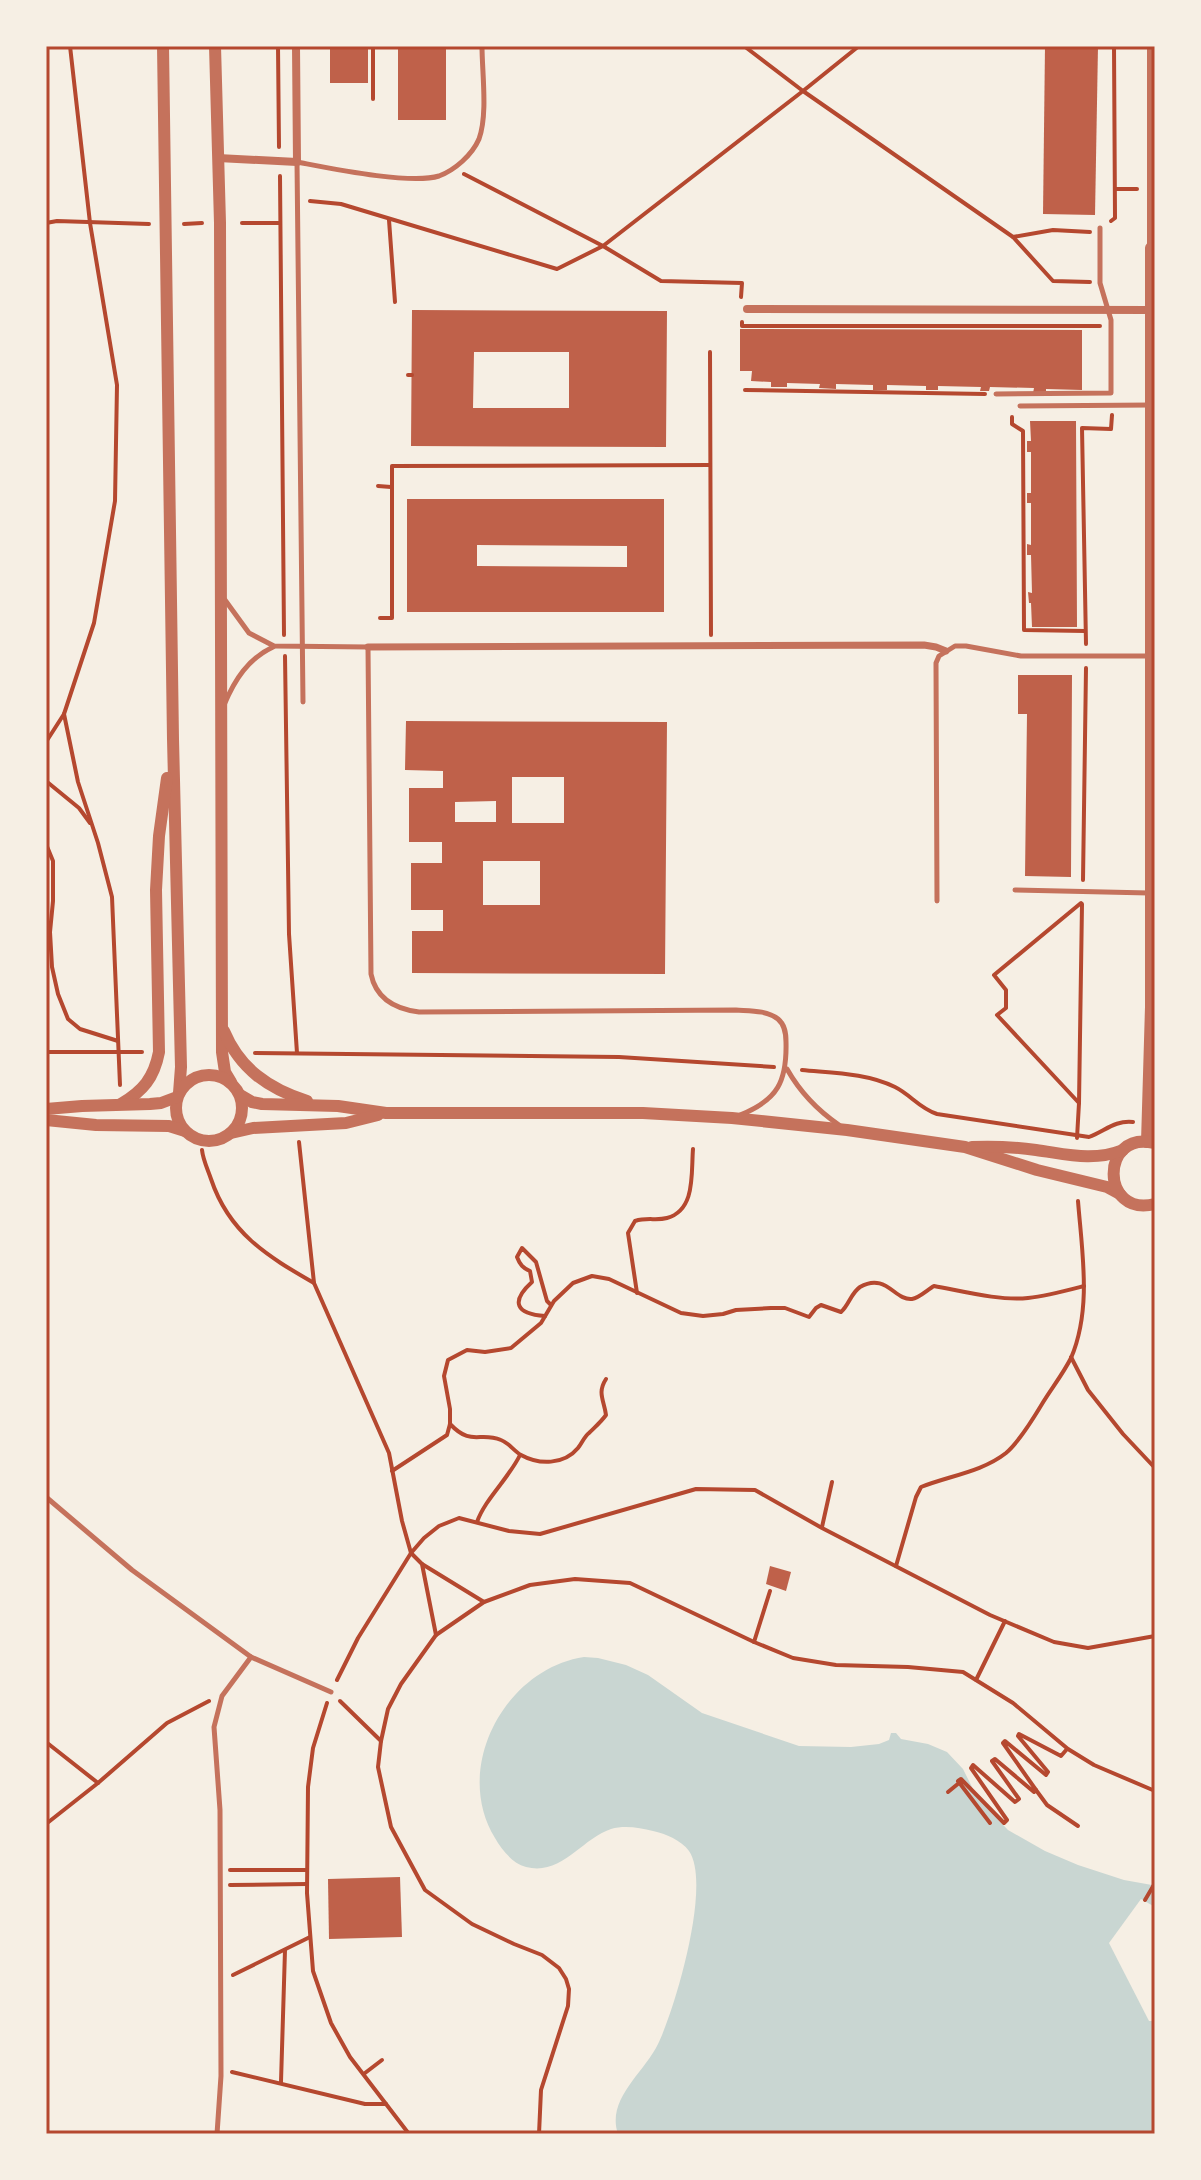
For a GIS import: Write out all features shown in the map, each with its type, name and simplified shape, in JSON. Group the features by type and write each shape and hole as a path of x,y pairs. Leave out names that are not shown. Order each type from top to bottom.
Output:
{"street":[{"path":"163,46 180,1052 176,1112 186,1132"},
{"path":"215,46 223,709 220,856 222,1025 223,1063 240,1095 262,1104 386,1113 610,1112 732,1118 965,1147 1014,1147 1085,1157 1111,1155 1138,1142 1151,1143 1151,46"},
{"path":"218,158 297,162 296,46"},
{"path":"747,309 1152,310"},
{"path":"368,647 924,645 946,651"},
{"path":"46,1109 135,1096 151,1078 156,1067 159,1052 159,836 173,739"},
{"path":"222,1025 235,1052 253,1074 279,1091 322,1106"},
{"path":"121,1098 161,1103 178,1095 193,1078 202,1075 212,1074 231,1082"},
{"path":"231,1133 242,1113 240,1095"},
{"path":"46,1120 96,1125 169,1126 213,1141 253,1128 346,1123 386,1113"},
{"path":"965,1147 1012,1163 1107,1187 1133,1204 1155,1204"},
{"path":"1120,1194 1113,1177 1117,1158 1123,1150"}],"lane":[{"path":"303,702 297,162 415,178 437,176 456,167 471,152 478,139 482,46"},
{"path":"996,394 1111,393 1111,320 1100,283 1100,228"},
{"path":"1020,406 1152,405"},
{"path":"222,592 229,607 249,633 274,646 368,647 371,974 374,986 390,1003 409,1011 436,1013 757,1012 770,1015 780,1020 786,1031 786,1068 768,1100 732,1118"},
{"path":"223,709 231,689 250,662 274,646"},
{"path":"937,901 936,663 939,656 955,646 966,646 1021,656 1151,656"},
{"path":"1015,890 1150,893"},
{"path":"786,1068 811,1103 847,1130"},
{"path":"46,1497 132,1570 251,1657 331,1692"},
{"path":"217,2134 220,1810 214,1727 222,1696 251,1657"}],"path":[{"path":"46,742 64,714 94,623 115,501 117,385 90,223 70,46"},
{"path":"278,46 289,934 297,1053"},
{"path":"373,46 373,99"},
{"path":"744,46 803,91 1013,237 1053,281 1076,281"},
{"path":"847,46 853,51"},
{"path":"310,201 341,204 557,269 603,246 859,46"},
{"path":"1100,228 1115,218 1114,46"},
{"path":"471,179 603,246 661,281 742,283 741,297"},
{"path":"1116,189 1137,189"},
{"path":"389,219 395,302"},
{"path":"46,223 152,224"},
{"path":"184,224 202,223"},
{"path":"242,223 280,223"},
{"path":"1013,237 1053,230 1076,231"},
{"path":"710,352 711,645"},
{"path":"745,390 996,394"},
{"path":"1012,394 1012,424 1023,431 1024,630 1085,631"},
{"path":"1077,1136 1086,657 1082,428 1111,429 1112,405"},
{"path":"380,618 392,618 392,466 710,465"},
{"path":"378,486 392,487"},
{"path":"64,714 78,782 112,897 121,1098"},
{"path":"46,781 79,808 92,826"},
{"path":"46,844 53,861 50,932 52,967 58,994 68,1019 80,1029 118,1041"},
{"path":"1079,1103 997,1015 1006,1008 1006,990 994,975 1082,902"},
{"path":"46,1052 149,1052"},
{"path":"247,1053 619,1057 786,1068 881,1080 900,1089 924,1110 937,1114 1077,1136 1089,1137 1127,1121"},
{"path":"299,1138 314,1283 389,1453 411,1553 422,1564 484,1602"},
{"path":"637,1293 628,1233 635,1221 664,1219 680,1213 689,1199 693,1149"},
{"path":"202,1150 214,1189 232,1222 256,1245 314,1283"},
{"path":"896,1566 921,1487 984,1466 1007,1452 1071,1357 1083,1312 1078,1201"},
{"path":"545,1316 525,1313 520,1308 522,1290 529,1286 533,1277 519,1263 517,1257 522,1248 536,1262 547,1301 551,1305"},
{"path":"392,1471 447,1435 450,1409 444,1376 448,1360 467,1350 485,1352 511,1348 541,1323 551,1305 573,1283 592,1276 609,1279 673,1310 691,1314 785,1308 809,1317 821,1305 838,1312 845,1310 853,1293 873,1283 882,1283 907,1299 913,1299 934,1286 1025,1299 1084,1286"},
{"path":"1071,1357 1088,1390 1155,1468"},
{"path":"450,1424 469,1438 503,1441 520,1455 549,1462 563,1459 571,1455 606,1415 600,1396 606,1379"},
{"path":"477,1522 520,1455"},
{"path":"822,1528 832,1482"},
{"path":"409,2134 350,2057 331,2023 313,1971 307,1884 308,1787 313,1748 331,1692 358,1638 411,1553 439,1526 459,1518 509,1531 540,1534 696,1489 755,1490 896,1566 1054,1642 1088,1648 1155,1636"},
{"path":"422,1564 436,1635"},
{"path":"539,2134 541,2090 568,2006 566,1979 559,1968 542,1955 472,1924 425,1890 391,1827 378,1767 388,1709 401,1684 436,1635 484,1602 530,1585 575,1579 630,1583 793,1658 836,1665 963,1672 1013,1703 1067,1749 1094,1765 1155,1791"},
{"path":"754,1642 770,1591"},
{"path":"976,1680 1005,1621"},
{"path":"331,1692 381,1741"},
{"path":"46,1824 167,1723 222,1696"},
{"path":"1067,1749 1061,1756 1019,1734 1048,1772 1046,1775 1005,1741 1003,1743 1047,1805 1078,1826"},
{"path":"46,1742 98,1783"},
{"path":"948,1792 961,1779 1004,1823 1007,1820 971,1768 973,1765 1015,1802 1019,1799 992,1761 995,1759 1034,1792 1036,1790"},
{"path":"959,1783 990,1823"},
{"path":"220,1870 307,1870"},
{"path":"1145,1900 1155,1883"},
{"path":"220,1885 307,1884"},
{"path":"219,1981 310,1937"},
{"path":"281,2082 285,1950"},
{"path":"364,2074 382,2060"},
{"path":"220,2069 365,2104 386,2104"}],"shaded area":[{"path":"584,1657 626,1665 648,1675 702,1713 799,1746 879,1744 889,1740 891,1733 896,1733 901,1739 928,1744 947,1752 963,1769 978,1799 1008,1830 1078,1865 1124,1880 1152,1885 1155,1880 1155,2134 618,2134 617,2109 628,2087 658,2044 681,1976 694,1917 696,1890 695,1867 689,1851 663,1834 622,1827 600,1834 561,1862 539,1868 526,1867 508,1856 495,1838 483,1811 480,1782 483,1753 494,1726 510,1701 531,1680 556,1665"}],"pier":[{"path":"1141,1899 1155,1907 1155,2021 1149,2021 1109,1943"}],"building":[{"path":"330,46 368,46 368,83 330,83"},
{"path":"398,46 446,46 446,120 398,120"},
{"path":"1045,46 1098,46 1095,215 1043,214"},
{"path":"412,310 667,311 666,447 411,446","holes":["474,352 569,352 569,408 473,408"]},
{"path":"740,329 1082,330 1082,390 1046,389 1046,393 1033,393 1034,388 990,387 989,391 980,391 981,387 938,386 938,390 926,390 926,386 887,385 887,390 873,390 873,385 836,384 836,389 819,388 820,384 787,383 787,387 771,387 771,382 751,381 752,371 740,371"},
{"path":"1030,421 1076,421 1077,627 1032,627 1028,592 1032,593 1031,555 1027,555 1027,544 1031,545 1031,503 1027,503 1027,493 1031,493 1031,452 1027,452 1027,441 1031,441"},
{"path":"407,499 664,499 664,612 407,612","holes":["477,545 627,546 627,567 477,566"]},
{"path":"1018,675 1072,675 1071,877 1025,876 1027,714 1018,714"},
{"path":"406,721 667,722 665,974 412,973 412,931 443,931 443,910 411,910 411,863 442,863 442,842 409,842 409,788 443,788 443,771 405,770","holes":["512,777 564,777 564,823 512,823","496,801 496,822 455,822 455,802","483,861 540,861 540,905 483,905"]},
{"path":"770,1566 791,1572 786,1591 766,1584"},
{"path":"400,1877 402,1937 329,1939 328,1879"}]}
